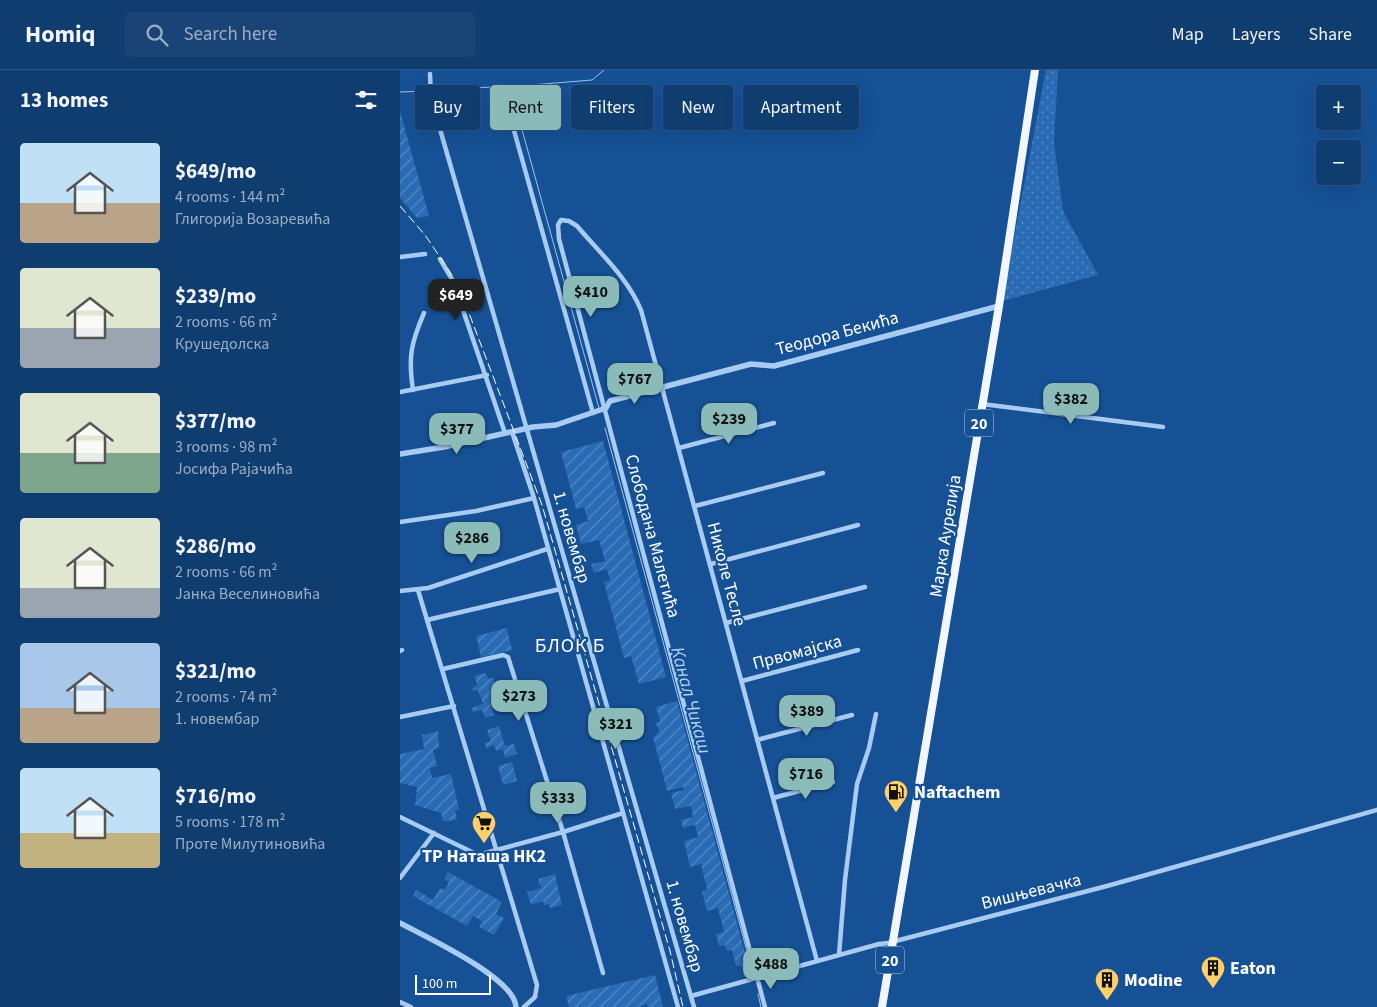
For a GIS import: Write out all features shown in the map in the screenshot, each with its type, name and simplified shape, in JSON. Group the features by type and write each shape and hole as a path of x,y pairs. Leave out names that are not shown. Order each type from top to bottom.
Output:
{"main road":[{"name":"Марка Аурелија","path":"882,1007 999,306 1035,70"}],"street":[{"name":"1. новембар","path":"430,74 429,87 431,98 694,1007"},
{"path":"514,130 594,413"},
{"name":"Николе Тесле","path":"565,220 577,226 636,299 663,387 817,961"},
{"name":"Слободана Малетића","path":"565,220 559,222 559,239 765,1007"},
{"path":"400,256 425,254"},
{"name":"1. новембар","path":"440,259 453,281 534,498 678,1007"},
{"name":"Теодора Бекића","path":"400,454 444,447 525,428 556,425 604,409 610,401 751,364 774,366 999,306"},
{"path":"412,390 410,353 412,340 424,312"},
{"path":"400,392 487,375"},
{"path":"982,404 1163,427"},
{"path":"679,448 774,423"},
{"path":"695,506 822,472"},
{"path":"400,522 476,511 534,498"},
{"path":"710,564 858,526"},
{"path":"400,590 418,590 547,549"},
{"path":"726,623 866,587"},
{"path":"427,620 560,589"},
{"path":"400,923 498,980 513,995 516,1006 524,1007 535,997 537,985 418,590"},
{"name":"Првомајска","path":"742,681 858,650"},
{"path":"442,670 507,655 563,832 603,973"},
{"path":"400,717 454,706"},
{"path":"839,954 844,880 857,784 871,742 876,714"},
{"path":"757,740 852,715"},
{"path":"773,798 833,782"},
{"name":"Вишњевачка","path":"691,996 839,954 893,942 1107,886 1377,810"},
{"path":"400,817 478,855 563,832 623,813"},
{"path":"400,878 434,832"},
{"path":"400,1002 411,1007"}],"shaded area":[{"path":"1046,70 1058,70 1054,142 1063,211 1098,275 1002,301"},
{"path":"400,111 429,216 417,218 400,198"},
{"path":"603,441 666,677 639,684 631,656 624,658 604,582 610,580 607,569 594,573 591,564 605,561 599,540 581,544 576,525 588,521 584,507 576,509 561,452"},
{"path":"507,628 512,650 481,657 476,636"},
{"path":"486,673 488,679 493,678 499,698 494,699 495,703 491,704 494,715 485,718 482,710 473,712 472,708 483,704 478,690 473,691 472,688 477,686 475,676"},
{"path":"677,701 751,975 744,977 741,965 718,971 736,966 732,950 727,951 725,945 719,946 716,934 724,932 718,908 707,911 702,892 707,890 701,864 690,867 684,841 698,837 695,825 683,828 681,820 693,817 691,806 675,809 671,793 684,790 683,787 667,791 653,737 659,732 656,723 660,721 656,707"},
{"path":"499,726 505,746 514,744 517,754 505,758 503,749 496,751 494,745 486,748 485,743 491,741 487,730"},
{"path":"438,731 439,748 433,750 437,766 430,768 432,778 451,774 459,809 455,810 457,820 443,821 441,813 415,805 417,787 400,783 400,754 424,749 422,735"},
{"path":"512,762 517,781 503,785 498,766"},
{"path":"448,872 502,902 496,914 504,918 494,935 479,927 482,921 473,916 467,926 413,896 416,890 433,900 440,888 445,890 449,882 444,879"},
{"path":"555,874 562,905 550,908 549,904 544,905 543,901 531,905 527,892 541,888 538,879"},
{"path":"655,975 663,1007 648,1007 647,1004 638,1007 569,1007 566,996"}],"waterway":[{"name":"Канал Чикаш","path":"599,408 516,108 531,85 592,80 604,70"},
{"path":"480,88 490,87"},
{"path":"400,92 415,91"},
{"name":"Канал Чикаш","path":"605,428 754,977"},
{"name":"Канал Чикаш","path":"758,994 761,1007"}],"railway":[{"path":"400,206 425,235 450,272 467,308 542,505 670,951 683,1007"}],"place":[{"name":"Naftachem","path":"896,813"},
{"name":"ТР Наташа НК2","path":"484,844"},
{"name":"Eaton","path":"1213,989"},
{"name":"Modine","path":"1107,1001"}],"district":[{"name":"БЛОК Б","path":"570,645"}]}
